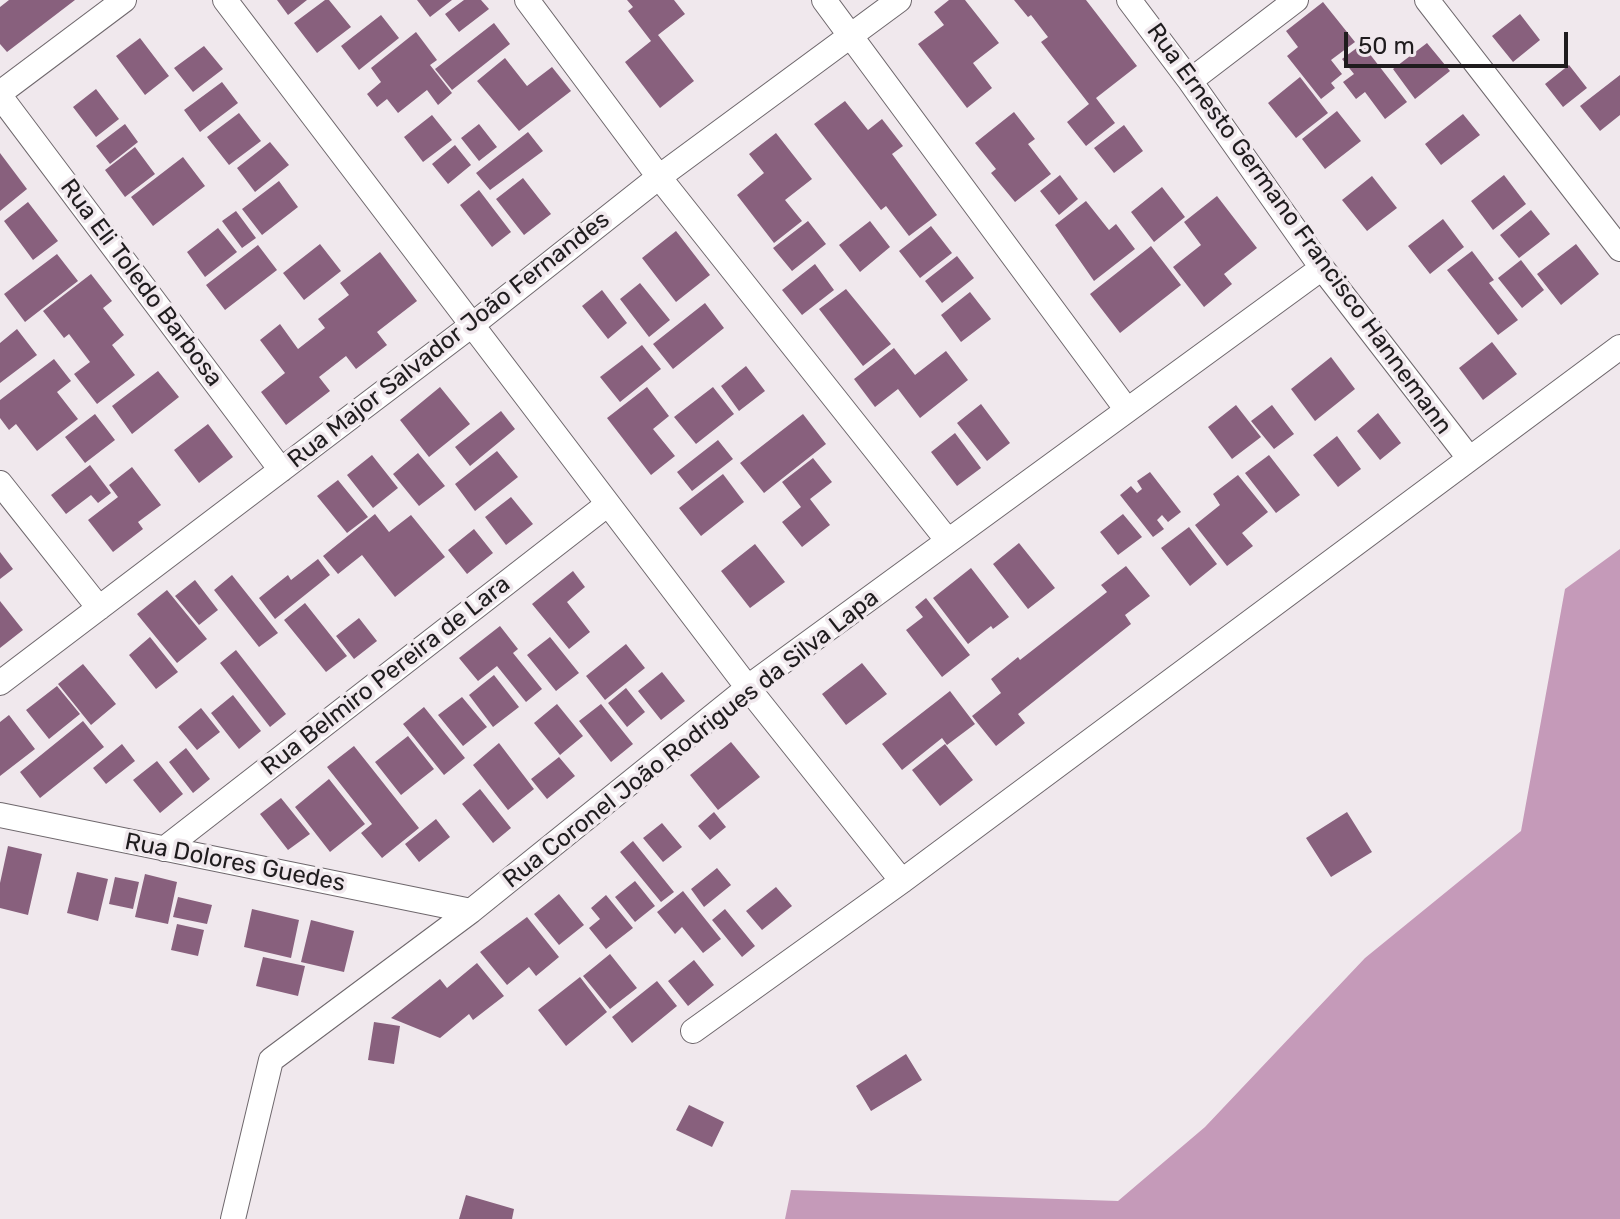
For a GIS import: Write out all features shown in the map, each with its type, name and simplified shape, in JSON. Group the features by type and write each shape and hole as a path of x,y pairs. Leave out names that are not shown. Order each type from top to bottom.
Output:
{"street":[{"path":"0,95 124,0"},
{"path":"225,0 748,688 902,881"},
{"path":"527,0 659,177 948,541"},
{"path":"824,0 1127,410"},
{"name":"Rua Major Salvador João Fernandes","path":"0,683 472,325 659,177 899,0"},
{"name":"Rua Ernesto Germano Francisco Hannemann","path":"1129,0 1322,268 1469,458"},
{"path":"1190,81 1296,0"},
{"path":"1427,0 1620,249"},
{"name":"Rua Eli Toledo Barbosa","path":"0,95 281,470"},
{"name":"Rua Coronel João Rodrigues da Silva Lapa","path":"233,1219 271,1060 471,911 748,688 1322,268"},
{"path":"693,1031 902,881 1620,347"},
{"path":"0,483 99,608"},
{"name":"Rua Belmiro Pereira de Lara","path":"164,849 608,504"},
{"name":"Rua Dolores Guedes","path":"0,815 471,911"}],"shaded area":[{"path":"1620,549 1620,1219 785,1219 791,1190 1118,1201 1205,1127 1365,958 1521,831 1565,589"}],"building":[{"path":"9,0 75,0 7,52 0,44 0,7"},
{"path":"277,0 307,0 288,15"},
{"path":"329,0 351,27 317,53 294,23"},
{"path":"417,0 452,0 430,17"},
{"path":"464,0 481,0 489,9 459,32 445,14"},
{"path":"627,0 674,0 685,14 658,35 694,81 660,108 625,62 651,41 628,11 633,7"},
{"path":"949,0 965,0 999,43 973,63 992,88 967,108 918,44 944,25 934,12"},
{"path":"1014,0 1086,0 1137,66 1096,98 1115,123 1086,146 1067,122 1089,104 1041,42 1048,37"},
{"path":"1323,2 1355,42 1331,60 1342,74 1331,83 1335,88 1321,99 1287,56 1298,47 1286,31"},
{"path":"1520,14 1540,40 1513,62 1492,36"},
{"path":"381,15 399,38 359,70 341,46"},
{"path":"494,23 510,44 452,90 435,69"},
{"path":"416,32 437,60 430,65 452,93 438,105 427,90 398,113 387,99 377,107 367,94 381,82 371,68"},
{"path":"140,38 169,76 145,95 116,56"},
{"path":"1427,43 1450,71 1415,99 1393,69"},
{"path":"1362,44 1407,102 1385,119 1365,92 1356,99 1343,82 1354,74 1342,59"},
{"path":"204,46 223,69 193,92 174,68"},
{"path":"505,58 527,86 552,67 571,91 519,131 477,81"},
{"path":"1569,65 1587,88 1563,107 1545,84"},
{"path":"1620,75 1620,115 1600,131 1580,106"},
{"path":"1300,77 1328,113 1296,138 1268,103"},
{"path":"222,82 238,103 200,132 184,110"},
{"path":"96,89 119,119 96,137 73,107"},
{"path":"845,101 868,130 882,119 903,146 892,154 937,215 909,236 886,206 881,210 814,124"},
{"path":"1337,111 1361,141 1325,169 1302,139"},
{"path":"1014,112 1035,139 1028,144 1051,174 1015,202 991,173 996,169 975,143"},
{"path":"239,113 261,141 229,165 207,137"},
{"path":"1463,114 1480,135 1441,165 1425,144"},
{"path":"432,115 452,140 423,162 404,137"},
{"path":"125,124 138,142 110,164 96,146"},
{"path":"479,124 497,147 479,161 461,138"},
{"path":"1124,125 1143,151 1114,173 1094,148"},
{"path":"528,132 543,151 490,190 476,173"},
{"path":"776,133 812,179 785,200 802,221 774,243 737,195 764,173 749,154"},
{"path":"270,142 289,165 255,192 237,168"},
{"path":"455,145 471,165 448,184 432,164"},
{"path":"135,147 155,174 125,197 105,170"},
{"path":"0,153 27,189 0,211"},
{"path":"183,157 205,186 153,226 131,197"},
{"path":"1060,175 1078,199 1059,215 1040,191"},
{"path":"1504,175 1526,204 1493,230 1471,201"},
{"path":"1372,176 1397,208 1367,231 1342,200"},
{"path":"523,178 551,214 524,235 496,199"},
{"path":"279,181 298,207 262,235 242,209"},
{"path":"1162,187 1185,217 1154,242 1131,212"},
{"path":"479,190 511,232 492,247 460,205"},
{"path":"1217,196 1257,248 1224,274 1232,284 1204,307 1173,267 1201,245 1184,222"},
{"path":"1086,201 1109,230 1116,224 1135,249 1094,281 1055,225"},
{"path":"28,202 58,241 33,260 4,221"},
{"path":"1531,210 1550,234 1519,258 1500,235"},
{"path":"236,211 256,238 242,248 222,221"},
{"path":"1443,219 1464,247 1430,274 1408,246"},
{"path":"808,221 826,244 792,271 773,248"},
{"path":"870,221 890,247 860,272 839,245"},
{"path":"931,226 952,253 920,278 899,251"},
{"path":"218,228 237,252 205,277 187,252"},
{"path":"676,231 710,275 676,302 642,258"},
{"path":"320,244 341,271 304,300 283,273"},
{"path":"1576,244 1599,274 1561,305 1537,274"},
{"path":"258,245 277,270 225,310 206,285"},
{"path":"1151,246 1181,285 1120,333 1090,294"},
{"path":"1472,251 1494,280 1489,283 1518,320 1498,335 1447,270"},
{"path":"380,252 417,301 377,332 387,345 356,369 346,356 319,377 330,391 286,425 261,392 285,373 260,340 280,324 298,349 325,328 318,319 349,295 340,283"},
{"path":"57,254 78,281 25,322 4,294"},
{"path":"957,256 974,278 942,303 925,281"},
{"path":"1521,260 1544,290 1522,308 1498,278"},
{"path":"815,264 834,290 802,315 782,290"},
{"path":"91,274 112,301 103,308 124,335 112,345 135,375 97,404 74,374 90,362 69,334 64,338 43,311"},
{"path":"640,283 670,320 649,337 620,299"},
{"path":"846,289 891,344 863,366 819,309"},
{"path":"602,290 627,323 608,339 582,306"},
{"path":"970,292 991,319 961,342 941,315"},
{"path":"705,303 724,328 673,369 653,344"},
{"path":"17,329 37,355 0,383 0,343"},
{"path":"1492,342 1517,374 1483,400 1459,368"},
{"path":"642,345 661,369 620,402 600,377"},
{"path":"894,348 915,375 946,351 968,380 920,418 898,389 875,407 854,379"},
{"path":"1331,357 1355,389 1315,421 1291,389"},
{"path":"54,359 71,381 57,392 78,419 37,451 16,424 9,430 0,418 0,400"},
{"path":"746,366 765,391 739,411 721,386"},
{"path":"158,371 179,397 132,434 112,406"},
{"path":"440,387 470,424 429,457 400,420"},
{"path":"647,387 669,416 653,429 675,456 651,475 607,418"},
{"path":"713,387 734,414 696,444 674,417"},
{"path":"981,404 1010,443 987,461 957,423"},
{"path":"1236,405 1261,437 1232,459 1208,427"},
{"path":"1272,405 1294,434 1274,449 1251,421"},
{"path":"501,411 515,429 470,466 455,447"},
{"path":"1378,413 1401,443 1380,460 1357,431"},
{"path":"95,414 115,440 85,463 65,437"},
{"path":"803,414 826,444 764,493 740,463"},
{"path":"208,424 233,457 199,483 174,450"},
{"path":"955,433 981,468 957,486 931,452"},
{"path":"1337,436 1361,469 1338,487 1313,455"},
{"path":"718,440 733,459 692,491 677,472"},
{"path":"497,451 518,477 475,511 455,484"},
{"path":"418,453 445,486 419,506 393,474"},
{"path":"372,455 398,488 373,508 347,475"},
{"path":"1269,455 1300,495 1276,513 1245,473"},
{"path":"813,458 832,482 810,499 830,525 802,547 782,522 801,507 782,482"},
{"path":"90,465 111,493 98,503 91,495 66,514 51,495"},
{"path":"132,467 161,505 138,522 143,529 113,552 88,520 118,497 109,485"},
{"path":"1150,472 1181,512 1168,522 1162,515 1157,520 1164,529 1153,537 1120,495 1131,486 1137,493 1142,489 1137,481"},
{"path":"723,474 744,502 701,536 679,508"},
{"path":"1238,475 1268,512 1242,533 1253,546 1227,566 1195,525 1220,505 1213,494"},
{"path":"338,480 368,517 347,533 317,496"},
{"path":"511,497 533,524 506,545 485,517"},
{"path":"375,514 389,532 411,515 445,557 395,597 362,555 338,574 323,556"},
{"path":"1123,514 1142,537 1118,555 1100,532"},
{"path":"1189,527 1217,564 1190,586 1161,548"},
{"path":"474,529 493,553 467,574 448,550"},
{"path":"1019,543 1055,588 1028,609 993,564"},
{"path":"755,544 785,582 750,608 721,571"},
{"path":"0,552 13,569 0,579"},
{"path":"318,559 330,575 275,619 259,598 288,575 291,580"},
{"path":"1126,566 1150,596 1125,615 1131,624 1018,714 1025,723 996,746 972,716 1001,693 991,679 1107,592 1101,585"},
{"path":"971,568 1009,617 968,644 933,598"},
{"path":"573,571 585,587 567,602 590,632 569,649 532,604"},
{"path":"232,575 278,633 259,647 214,590"},
{"path":"195,580 218,610 199,625 175,596"},
{"path":"167,590 207,639 177,663 137,614"},
{"path":"926,598 970,655 942,677 906,630 923,617 915,607"},
{"path":"0,601 23,630 0,648"},
{"path":"305,603 347,656 326,672 284,620"},
{"path":"359,618 377,641 354,659 336,636"},
{"path":"500,626 518,649 513,653 542,689 526,702 497,666 478,681 459,658"},
{"path":"150,637 178,672 156,689 129,655"},
{"path":"550,637 579,673 556,691 527,655"},
{"path":"626,644 645,668 605,700 586,676"},
{"path":"236,650 286,714 270,727 220,663"},
{"path":"862,663 887,694 846,725 822,694"},
{"path":"83,664 116,704 91,725 58,684"},
{"path":"662,672 685,701 661,720 638,691"},
{"path":"494,675 519,707 493,727 469,695"},
{"path":"57,686 80,714 49,739 26,710"},
{"path":"626,688 645,712 627,727 608,703"},
{"path":"950,691 975,724 947,745 942,738 902,770 882,744"},
{"path":"233,695 261,731 239,749 211,713"},
{"path":"462,697 487,727 463,746 438,715"},
{"path":"557,704 583,736 560,755 534,723"},
{"path":"601,704 633,744 611,762 579,721"},
{"path":"424,707 465,758 444,775 403,724"},
{"path":"201,708 220,732 197,750 178,727"},
{"path":"9,715 35,749 0,776 0,722"},
{"path":"83,721 104,747 40,798 20,772"},
{"path":"408,736 434,769 401,795 375,762"},
{"path":"731,742 760,777 718,810 690,775"},
{"path":"499,743 534,789 508,810 473,765"},
{"path":"122,744 135,761 106,784 93,768"},
{"path":"945,744 973,780 940,806 912,770"},
{"path":"354,746 419,828 382,858 361,833 372,824 327,767"},
{"path":"186,748 210,779 193,793 169,762"},
{"path":"559,757 575,776 547,799 531,779"},
{"path":"157,761 183,794 160,813 133,780"},
{"path":"329,779 365,824 330,852 295,807"},
{"path":"480,789 511,828 493,843 462,804"},
{"path":"281,798 310,834 288,850 260,814"},
{"path":"714,812 726,827 710,840 698,826"},
{"path":"1347,812 1372,852 1331,877 1306,838"},
{"path":"436,819 450,837 419,862 405,844"},
{"path":"662,823 682,847 663,862 643,838"},
{"path":"633,841 674,892 661,902 620,852"},
{"path":"8,846 42,854 28,915 0,908 0,883"},
{"path":"717,868 731,885 704,907 691,889"},
{"path":"77,872 108,879 98,921 67,913"},
{"path":"145,874 177,882 168,924 135,917"},
{"path":"115,877 139,882 133,909 109,904"},
{"path":"635,881 655,906 635,922 615,897"},
{"path":"776,887 792,906 762,930 746,911"},
{"path":"683,891 721,939 703,953 682,927 675,934 657,912"},
{"path":"559,894 584,925 559,945 534,914"},
{"path":"606,895 633,928 606,949 589,928 600,919 591,908"},
{"path":"178,897 212,905 207,924 173,917"},
{"path":"252,909 299,920 291,958 244,947"},
{"path":"725,909 755,946 742,957 712,920"},
{"path":"527,917 559,957 536,976 529,967 507,985 480,952"},
{"path":"311,920 354,931 344,972 301,962"},
{"path":"177,924 204,930 198,956 171,950"},
{"path":"610,954 637,988 610,1009 583,976"},
{"path":"263,957 305,966 298,996 256,986"},
{"path":"694,960 714,985 688,1006 668,981"},
{"path":"477,963 504,996 473,1020 469,1014 440,1038 391,1018 440,979 447,988"},
{"path":"580,977 607,1012 566,1046 538,1010"},
{"path":"657,981 677,1006 632,1043 612,1017"},
{"path":"374,1022 400,1026 394,1064 368,1060"},
{"path":"906,1054 922,1080 871,1111 856,1086"},
{"path":"689,1105 724,1122 712,1147 676,1130"},
{"path":"466,1195 514,1209 512,1219 459,1219"}]}
